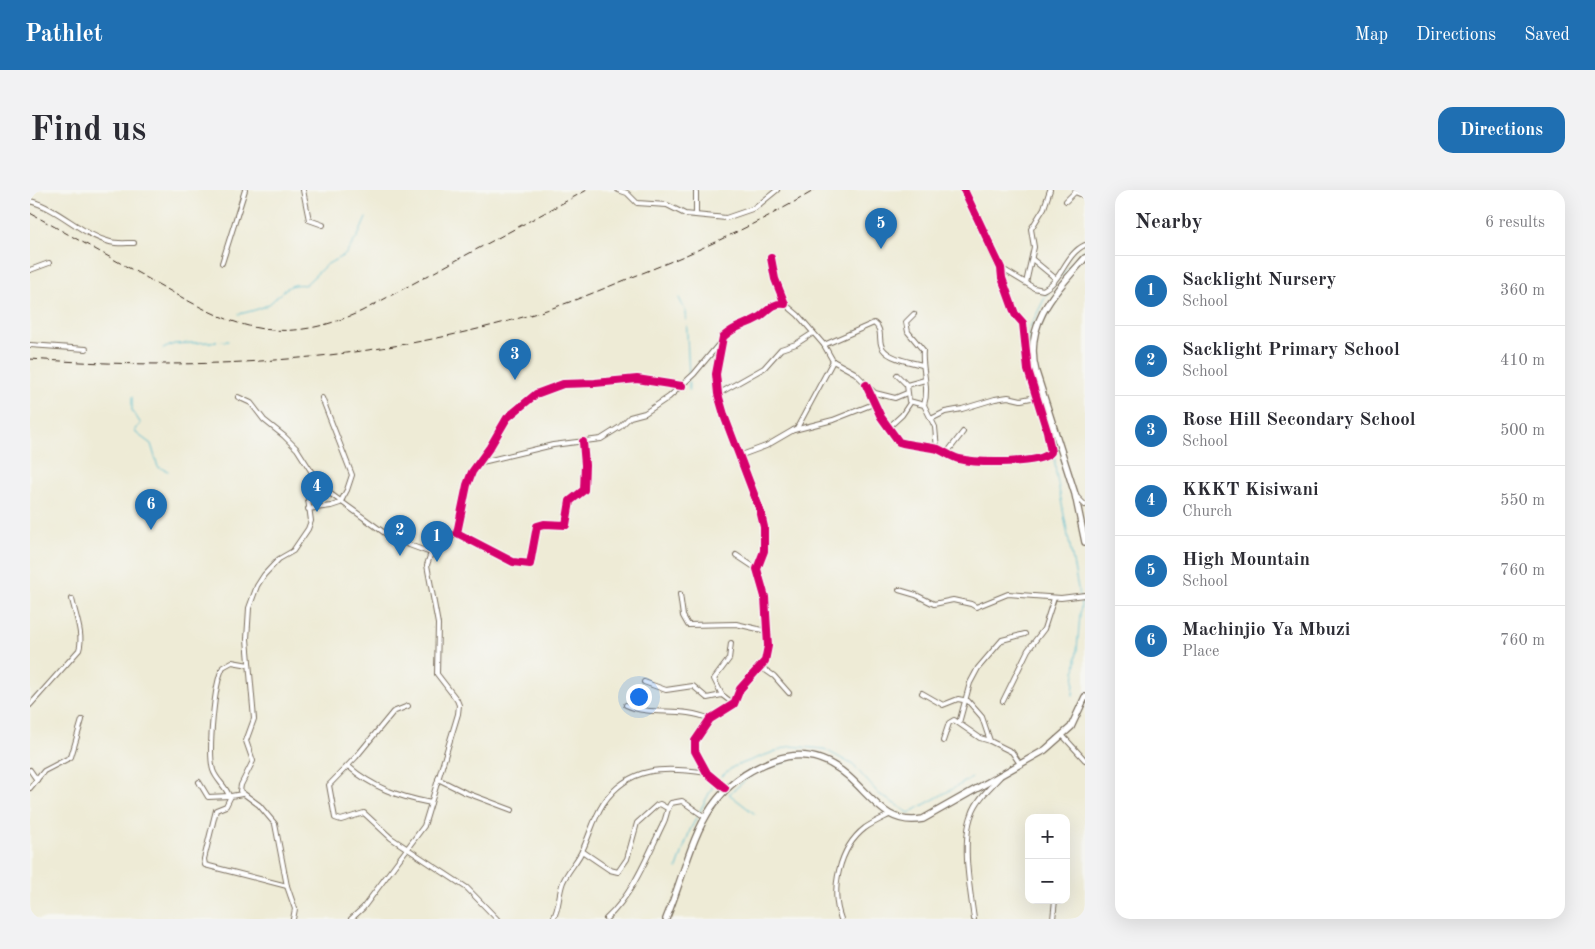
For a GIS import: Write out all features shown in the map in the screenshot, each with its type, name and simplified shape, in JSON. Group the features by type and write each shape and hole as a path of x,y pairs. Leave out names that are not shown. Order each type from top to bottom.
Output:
{"main road":[{"path":"1085,258 1043,309 1033,341 1034,364 1074,494 1085,542"},
{"path":"666,919 705,817 725,788 753,768 781,758 806,755 818,757 838,768 889,814 900,820 923,819 1004,774 1063,736 1076,719 1084,704 1085,697"}],"street":[{"path":"222,264 244,190"},
{"path":"303,190 309,220 323,225"},
{"path":"618,190 627,193 637,203 667,205 682,213 726,218 755,208 777,190"},
{"path":"696,190 696,214"},
{"path":"866,385 881,417 899,442 937,449 960,459 981,461 1024,460 1049,454 1050,442 1028,370 1023,323 1015,314 1002,278 1001,268 964,190"},
{"path":"1026,283 1034,247 1032,226 1044,208 1050,190"},
{"path":"1066,201 1075,192 1085,196"},
{"path":"30,201 49,207 86,232 112,243 134,243"},
{"path":"1001,268 1026,283 1043,290 1055,278 1073,254 1085,245"},
{"path":"771,258 775,278 785,304 824,345 834,361 855,373 880,396 895,398 907,393"},
{"path":"1032,259 1055,278"},
{"path":"30,270 49,263"},
{"path":"478,463 559,444 601,439 620,427 630,417 645,413 682,386 720,344 723,338 737,326 757,318 775,304 785,304"},
{"path":"914,314 906,322 908,332 922,346 922,365 927,392 924,405 931,419 937,449"},
{"path":"824,345 874,323 880,329 884,350 898,358 922,365"},
{"path":"718,394 767,366 781,349 796,344 813,333"},
{"path":"1024,342 1033,341"},
{"path":"720,344 716,374 718,394 760,510 764,527 764,551 757,569 765,597 767,631 767,654 761,667 743,685 734,704 710,719 694,741 695,751 707,773 725,788"},
{"path":"30,345 86,349"},
{"path":"739,456 766,446 801,424 834,361"},
{"path":"897,375 907,385 910,402"},
{"path":"351,919 363,908 424,826 459,705 441,681 436,670 438,624 427,565 431,553 457,533 467,485 478,463 507,418 536,394 554,386 637,379 682,386"},
{"path":"907,385 925,380"},
{"path":"238,397 251,403 264,420 297,449 318,482 393,539 431,553"},
{"path":"931,419 945,412 995,399 1008,397 1021,400 1036,397"},
{"path":"308,509 331,506 342,501 350,485 352,472 322,398"},
{"path":"910,402 924,405"},
{"path":"889,426 902,415 910,402"},
{"path":"794,430 833,420 876,403"},
{"path":"946,454 963,432"},
{"path":"457,533 513,562 530,564 537,526 544,524 566,525 570,501 584,490 585,465 583,442"},
{"path":"242,794 241,785 253,761 246,742 254,719 247,631 252,600 264,575 279,559 298,546 310,524 308,509 310,494 318,482"},
{"path":"1074,494 1085,505"},
{"path":"736,555 757,569"},
{"path":"899,590 916,595 934,604 953,600 976,607 1008,594 1054,598 1085,595"},
{"path":"680,594 683,616 688,624 736,624 767,631"},
{"path":"1003,701 1028,650 1044,629 1054,598"},
{"path":"30,705 79,650 81,644 72,599"},
{"path":"959,723 965,700 978,668 1000,642 1024,634"},
{"path":"731,643 729,659 714,679 722,695 734,704"},
{"path":"230,796 216,778 210,760 214,710 223,667 232,662 250,665"},
{"path":"761,667 774,676 789,693"},
{"path":"644,682 666,690 693,686 707,698 722,695"},
{"path":"922,693 943,705 958,700 965,700 971,703 982,717 990,741"},
{"path":"626,705 642,712 657,710 694,713 710,719"},
{"path":"408,706 393,712 348,766 328,786 335,818 347,819 363,812 378,828 407,850 467,888 497,919"},
{"path":"30,788 48,768 71,757 82,720"},
{"path":"943,741 949,723 954,720 980,738 1012,752 1020,764"},
{"path":"1063,736 1085,760"},
{"path":"348,766 364,778 394,794 430,803"},
{"path":"553,919 558,910 564,880 582,851 603,804 622,784 641,773 667,768 707,773"},
{"path":"30,770 37,780"},
{"path":"974,919 968,859 969,824 978,802 1004,774"},
{"path":"438,779 464,792 512,810"},
{"path":"199,782 208,797 242,794 259,805 275,824 287,886 295,909 293,919"},
{"path":"230,796 226,806 216,810 204,859 205,865 287,886"},
{"path":"606,919 628,895 664,823 667,808 674,801 682,801 705,817"},
{"path":"582,851 610,870 618,872 627,859 636,823 656,805 660,804 667,808"},
{"path":"841,919 835,899 842,863 852,844 864,829 889,814"},
{"path":"1053,919 1055,904"}],"waterway":[{"path":"239,314 266,306 293,285 305,285 326,265 346,254 359,234 366,218"},
{"path":"1059,278 1085,249"},
{"path":"1028,349 1028,331 1051,286"},
{"path":"679,298 686,312 689,378"},
{"path":"163,349 174,344 228,341"},
{"path":"1029,365 1038,397"},
{"path":"689,382 689,390"},
{"path":"132,397 132,410 141,424 135,429 136,433 151,444 158,467 168,471"},
{"path":"1043,413 1053,443 1056,473 1081,604 1073,695"},
{"path":"722,776 733,767 790,746 824,749 853,765 879,794 909,813 972,778"},
{"path":"755,814 729,794 754,773 788,761"},
{"path":"677,868 690,830 713,786"}],"railway":[{"path":"30,213 175,294 226,319 250,326 275,330 301,329 330,323 362,311 587,190"},
{"path":"30,359 156,364 282,360 407,344 469,331 559,306 667,263 753,224 815,190"}],"cycle path":[{"path":"866,385 881,417 899,442 938,449 959,459 979,461 1022,461 1045,456 1051,452 1047,431 1028,370 1023,323 1015,314 1002,278 1001,268 964,190"},
{"path":"725,788 707,773 695,751 695,741 710,719 734,704 740,689 765,661 768,646 765,597 757,569 764,551 764,527 760,510 725,418 718,394 716,374 723,337 736,328 758,318 773,306 785,304 775,279 771,258"},
{"path":"583,442 585,465 584,490 570,501 566,525 544,524 537,526 530,564 513,562 457,533 467,485 472,472 490,447 507,418 536,394 563,384 637,379 682,386"}],"place":[{"name":"High Mountain","path":"881,249"},
{"name":"Rose Hill Secondary School","path":"515,380"},
{"name":"KKKT Kisiwani","path":"317,512"},
{"name":"Machinjio Ya Mbuzi","path":"151,530"},
{"name":"Sacklight Primary School","path":"400,556"},
{"name":"Sacklight Nursery","path":"437,562"}]}
